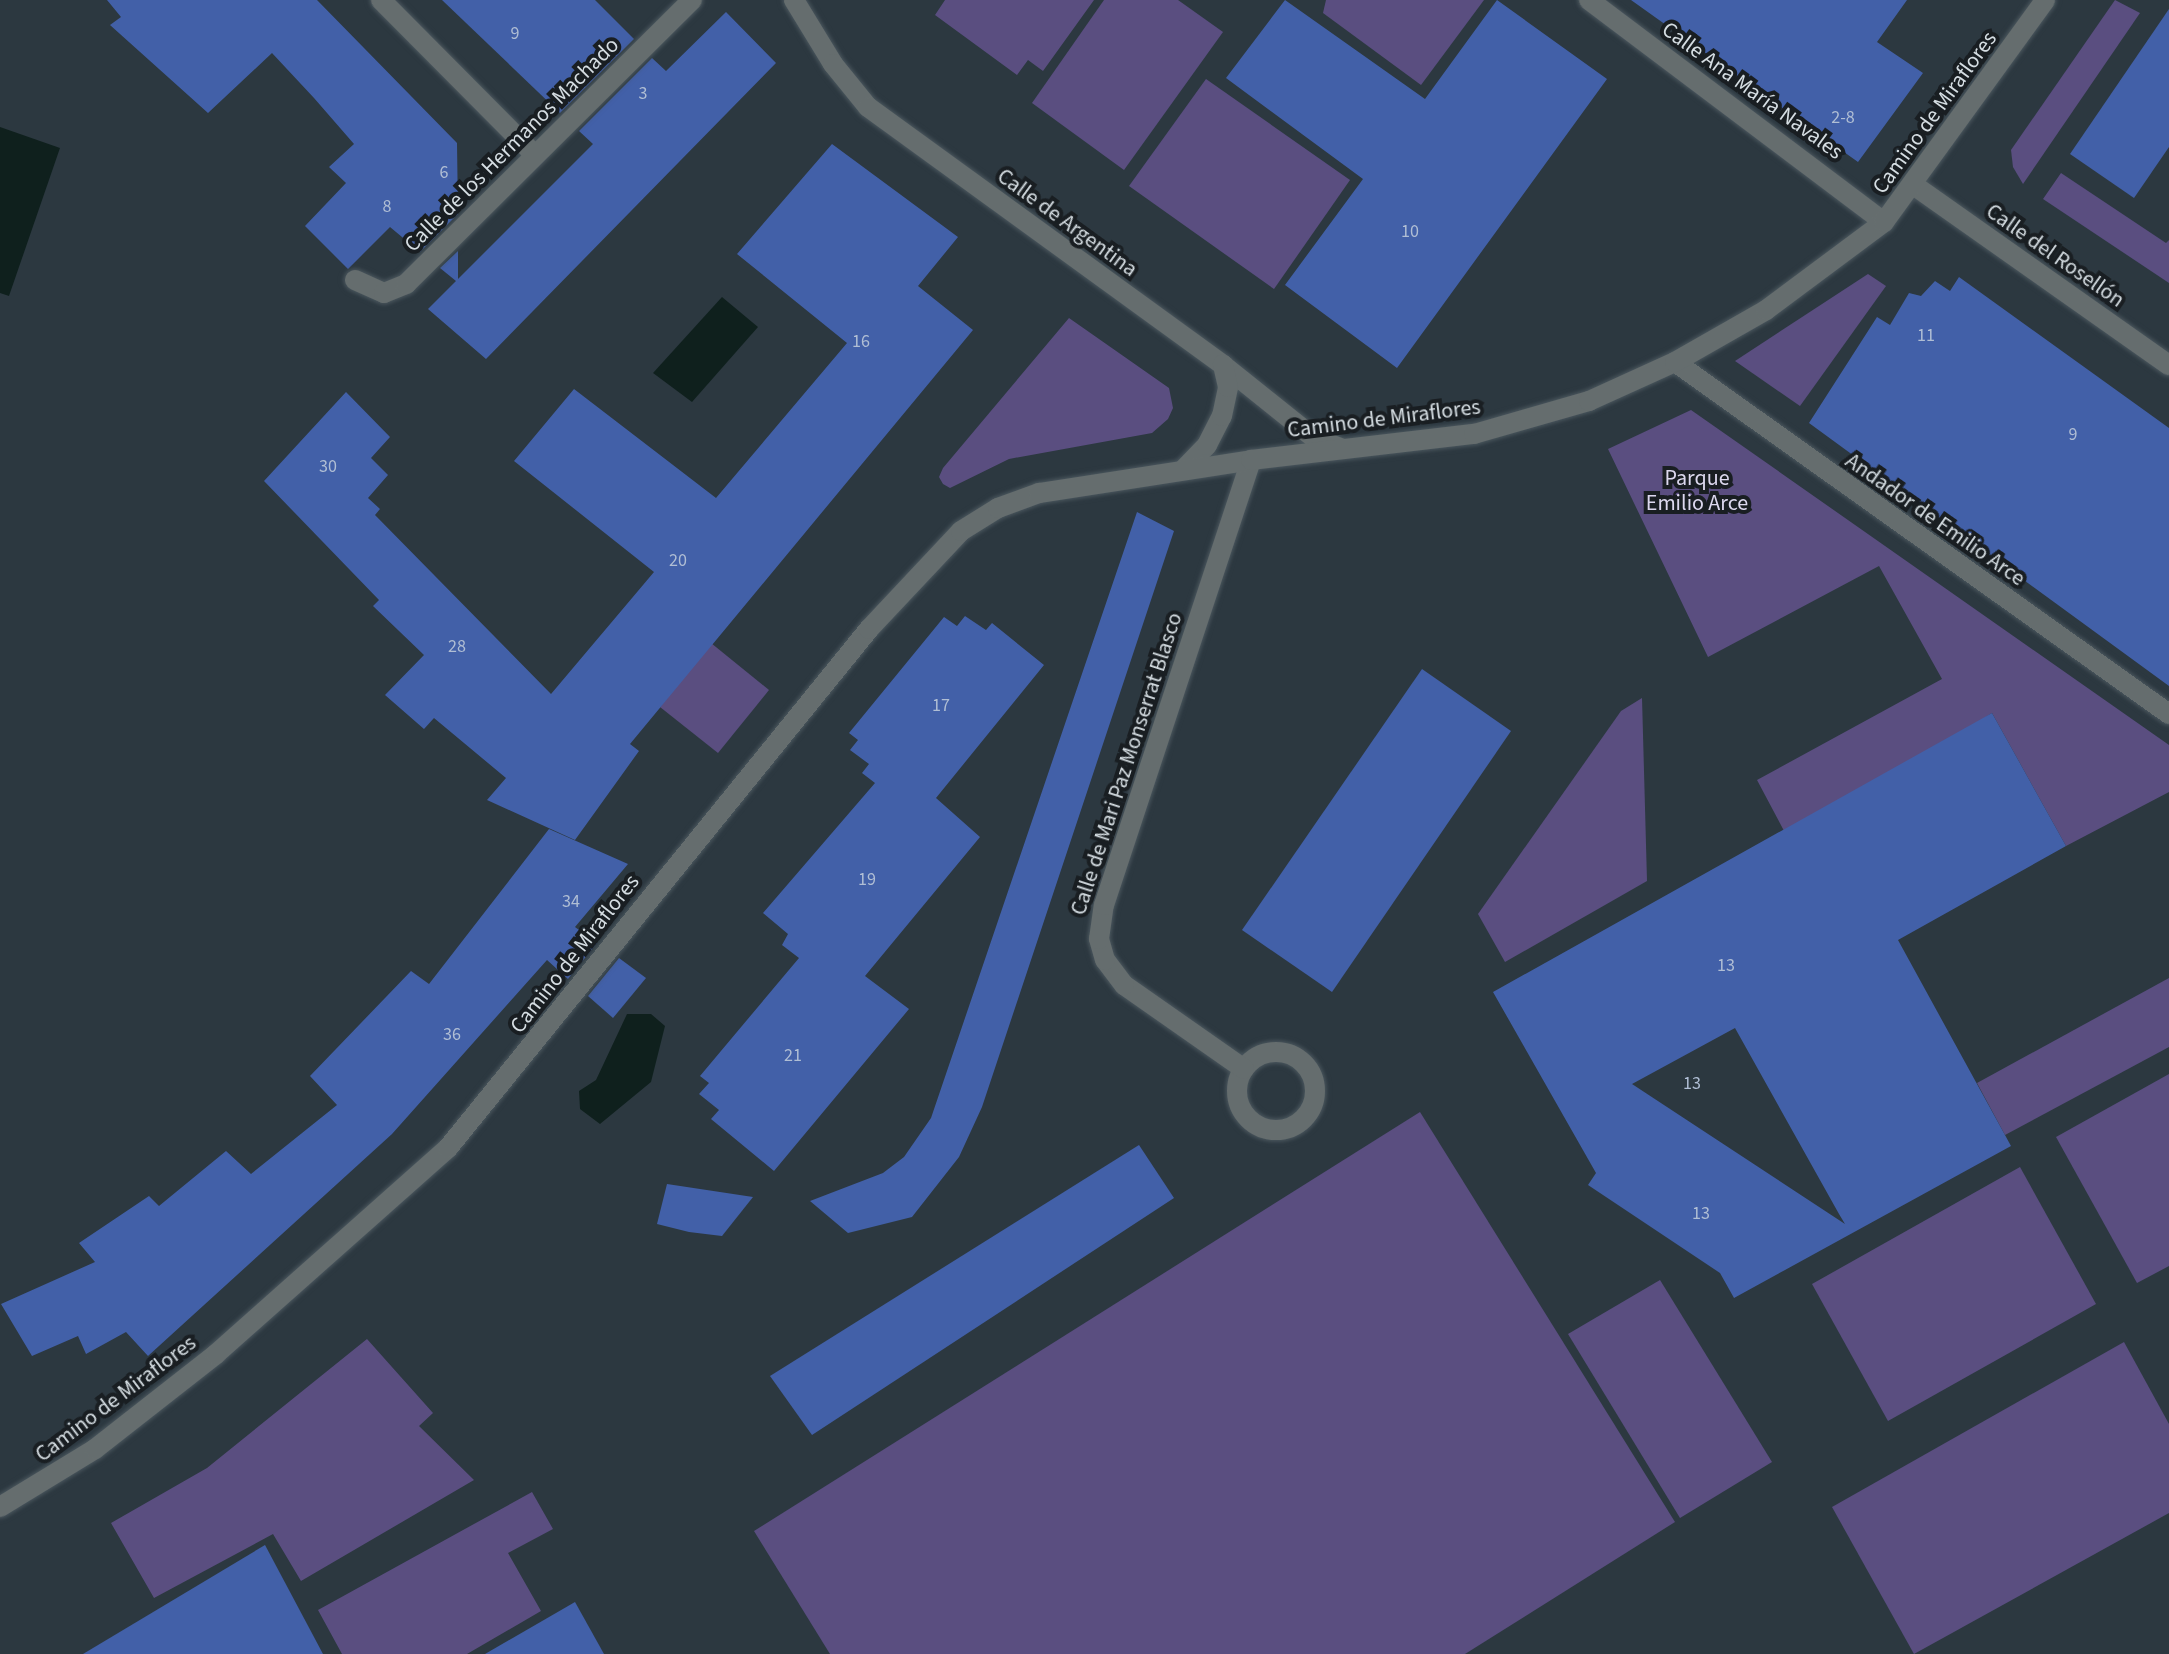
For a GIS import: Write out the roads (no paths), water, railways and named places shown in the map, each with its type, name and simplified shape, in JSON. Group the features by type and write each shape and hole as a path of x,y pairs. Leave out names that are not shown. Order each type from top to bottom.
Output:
{"street":[{"path":"381,0 535,155"},
{"name":"Calle de los Hermanos Machado","path":"355,280 384,293 406,284 692,0"},
{"name":"Calle de Argentina","path":"794,0 844,80 868,107 1223,365 1313,437 1346,450"},
{"name":"Calle Ana María Navales","path":"1589,0 1884,222"},
{"name":"Camino de Miraflores","path":"0,1507 95,1449 216,1354 464,1131 869,629 952,539 998,508 1039,493 1251,460 1446,439 1541,417 1675,362 1766,310 1884,222 1915,186 2041,1"},
{"name":"Calle del Rosellón","path":"1915,186 2169,365"},
{"name":"Andador de Emilio Arce","path":"1675,362 2169,714"},
{"path":"1184,469 1207,445 1222,416 1228,387 1223,365"},
{"name":"Calle de Mari Paz Monserrat Blasco","path":"1244,1069 1124,985 1105,960 1099,939 1104,905 1251,460"}],"park label":[{"name":"Parque Emilio Arce","path":"1697,490"}]}
